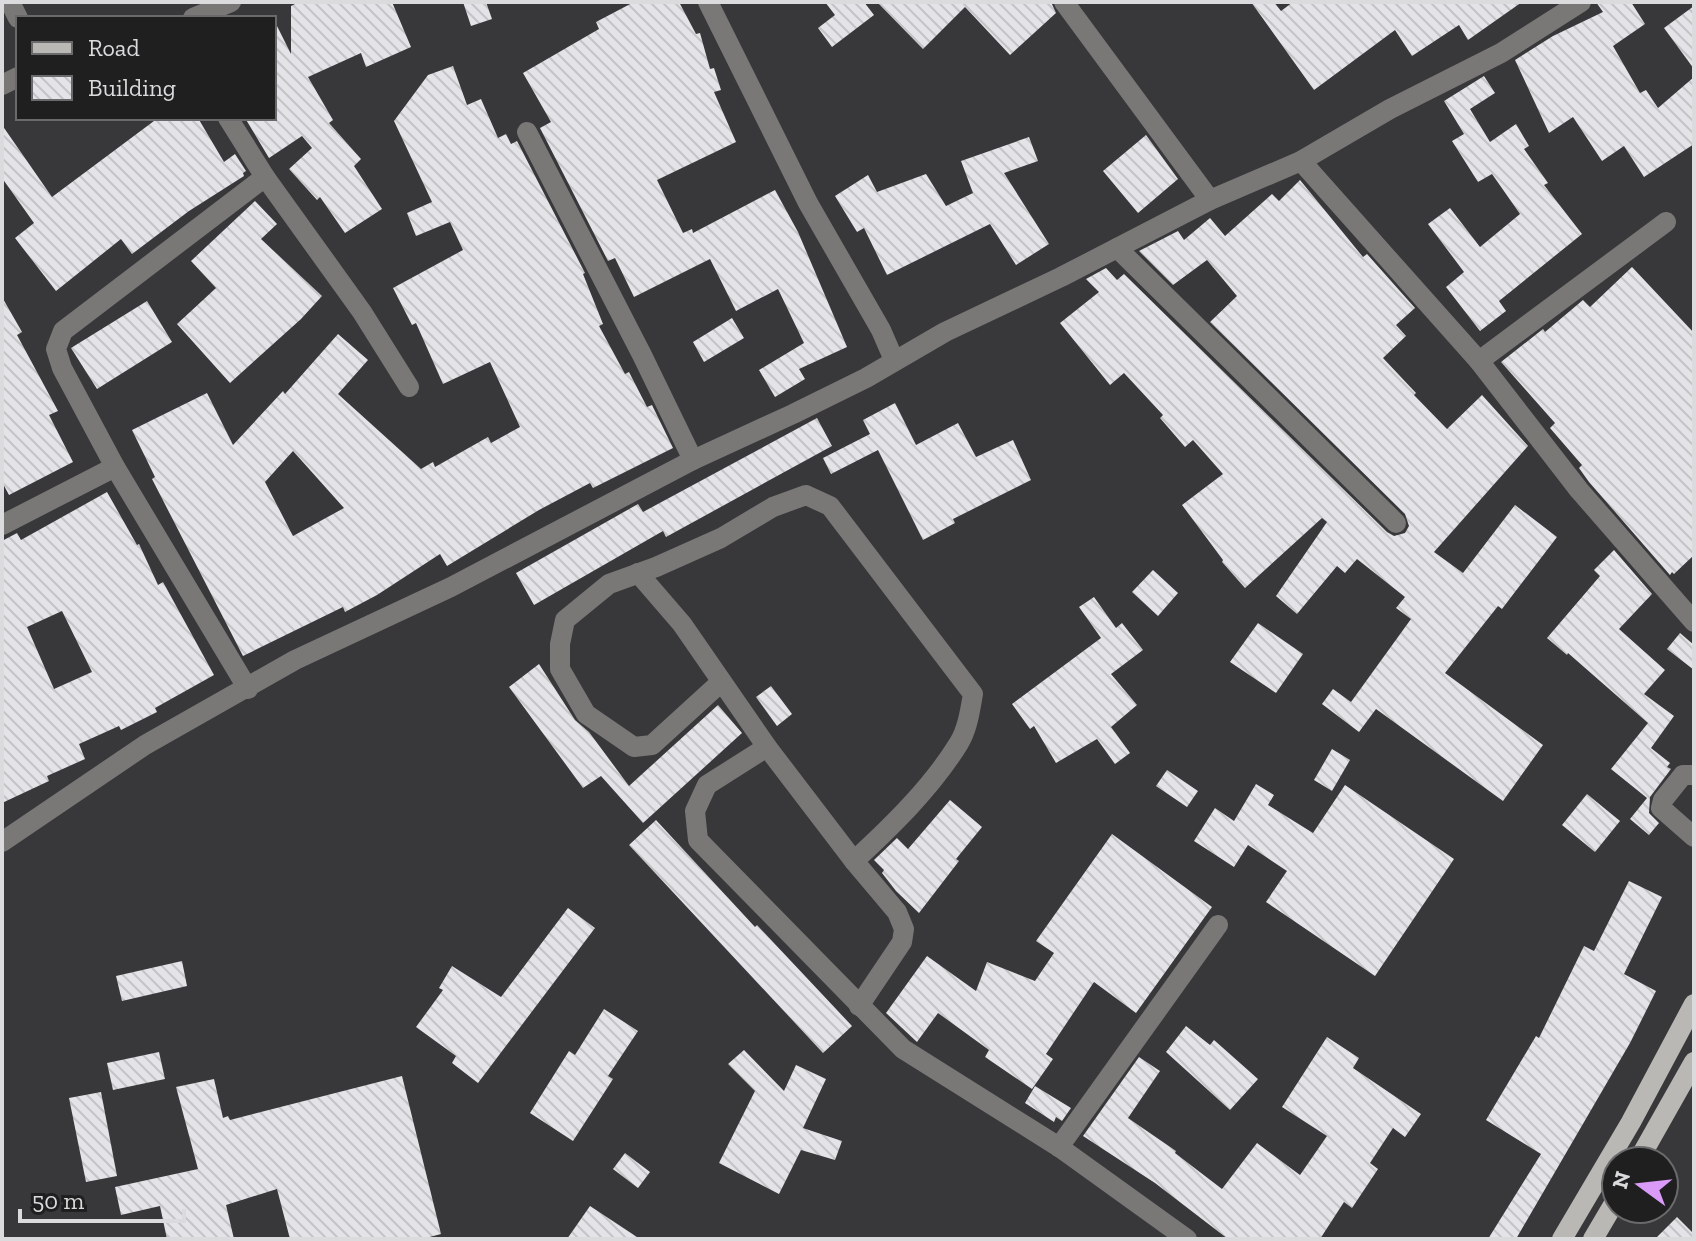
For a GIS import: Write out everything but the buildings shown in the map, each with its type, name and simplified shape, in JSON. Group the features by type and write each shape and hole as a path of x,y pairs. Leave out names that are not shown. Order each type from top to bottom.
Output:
{"main road":[{"path":"1562,1239 1631,1122 1694,1004"},
{"path":"1647,1145 1694,1062"}],"street":[{"path":"198,16 231,2"},
{"path":"708,2 808,203 881,330 894,360"},
{"path":"1064,2 1210,200"},
{"path":"2,842 145,745 295,660 451,587 693,460 866,378 894,360 1210,200 1301,161 1390,109 1501,53 1581,2"},
{"path":"229,120 265,177 362,312 409,387"},
{"path":"527,132 693,460"},
{"path":"1301,161 1479,361 1579,490 1694,622"},
{"path":"248,689 115,467 62,368 56,349 63,331 265,177"},
{"path":"1479,361 1666,222"},
{"path":"1117,248 1396,523"},
{"path":"2,525 115,467"},
{"path":"720,683 652,745 634,747 586,714 560,669 560,644 565,620 609,584 721,538 773,507 806,495 830,506 973,694 970,715 960,741 900,818 854,861"},
{"path":"638,573 682,624 767,747 897,912 904,929 902,942 859,1006"},
{"path":"767,747 707,785 695,811 698,840 903,1049 1059,1147 1187,1239"},
{"path":"1694,775 1683,775 1663,800 1661,808 1694,837"},
{"path":"1059,1147 1218,925"}]}
